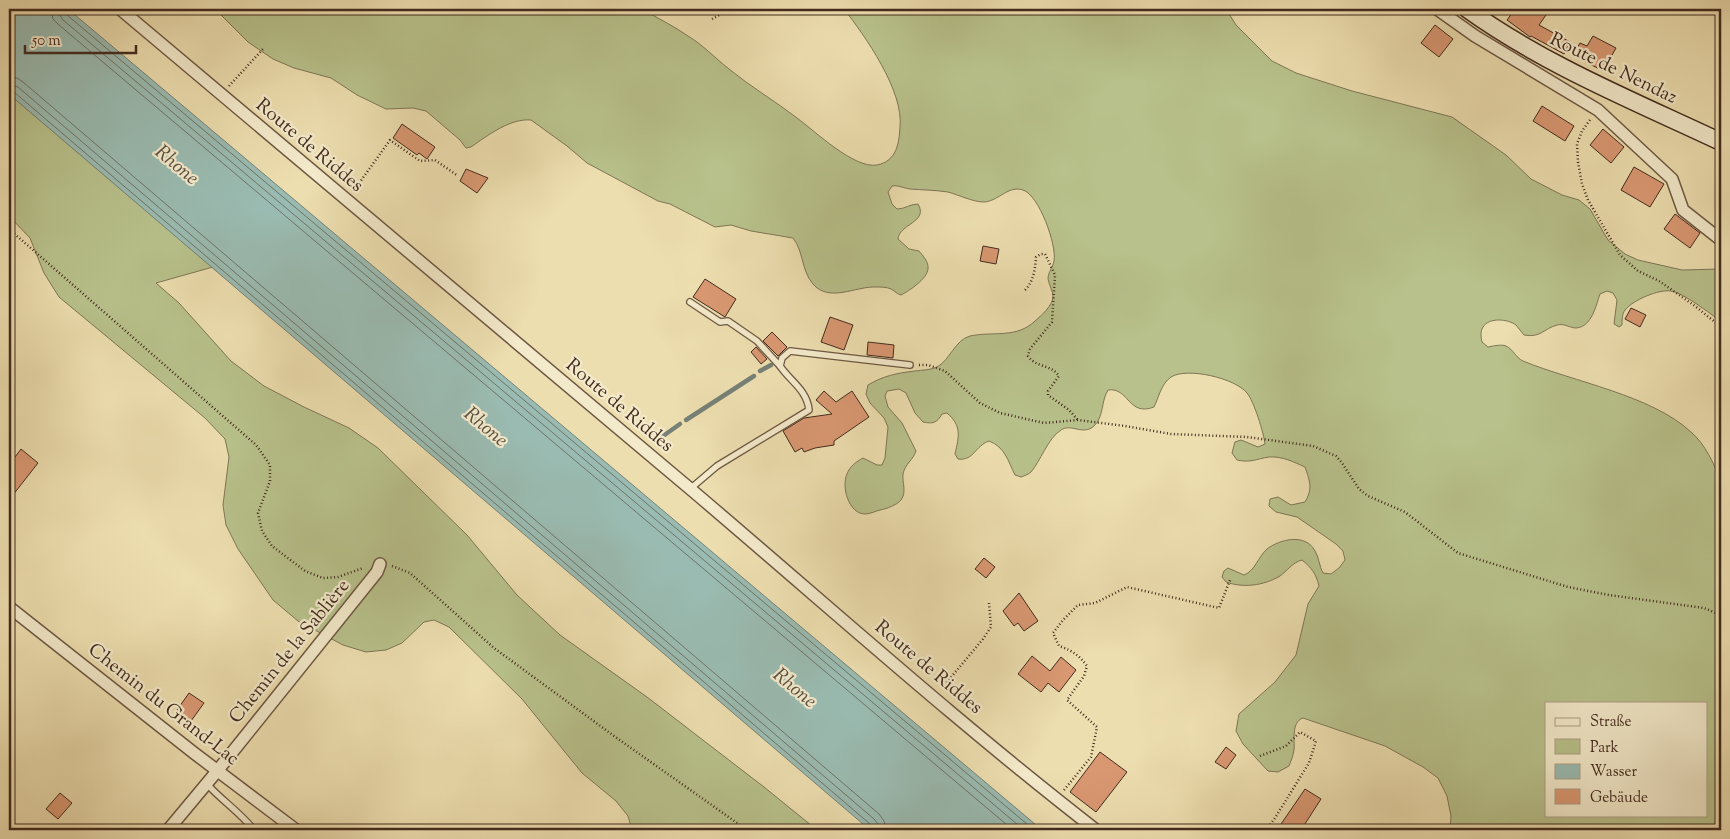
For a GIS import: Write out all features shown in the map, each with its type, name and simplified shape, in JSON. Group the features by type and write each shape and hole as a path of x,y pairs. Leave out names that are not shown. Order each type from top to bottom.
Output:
{"main road":[{"name":"Route de Nendaz","path":"1467,9 1493,28 1540,56 1721,142"}],"street":[{"name":"Route de Riddes","path":"120,9 1056,799 1096,830"},
{"path":"1437,9 1475,36 1598,110 1672,179 1683,210 1721,240"},
{"name":"Chemin de la Sablière","path":"168,830 377,572 380,564"},
{"name":"Chemin du Grand-Lac","path":"9,607 218,770 283,826 296,830"}],"lane":[{"path":"690,302 720,322 728,321 757,340 788,378 802,389 809,410 717,466 690,489"},
{"path":"780,366 782,358 790,351 910,365"},
{"path":"206,783 216,794 245,818 254,830"}],"path":[{"path":"712,19 730,9"},
{"path":"221,95 264,49"},
{"path":"1598,110 1582,131 1577,144 1582,184 1588,200 1620,255 1638,271 1658,281 1695,306 1721,327"},
{"path":"347,201 390,140 420,161 435,160 458,176"},
{"path":"9,229 256,445 270,464 270,481 258,513 262,531 272,546 305,571 323,578 338,577 373,564 390,565 410,573 494,648 747,830"},
{"path":"1025,290 1034,277 1036,257 1045,254 1055,275 1052,322 1030,348 1028,356 1032,362 1055,370 1059,376 1048,390 1048,395 1069,410 1078,420"},
{"path":"910,365 928,365 945,371 980,403 1000,412 1044,423 1078,420 1171,434 1247,437 1314,446 1336,456 1359,489 1368,496 1404,512 1458,553 1482,562 1568,587 1609,595 1704,608 1721,615"},
{"path":"1056,799 1091,757 1097,727 1067,700 1084,676 1087,666 1080,656 1059,646 1053,633 1063,620 1078,605 1095,603 1127,587 1219,608 1230,580"},
{"path":"934,696 991,627 990,602"},
{"path":"1260,756 1286,746 1300,732 1316,741 1309,763 1276,818 1266,830"}],"green space":[{"path":"215,9 642,9 704,47 737,76 789,112 835,148 857,161 868,165 877,165 889,160 896,151 900,133 900,113 890,81 872,49 844,9 1226,9 1236,25 1272,61 1296,73 1352,91 1452,117 1506,155 1531,179 1562,195 1579,200 1590,209 1608,240 1625,254 1638,260 1682,270 1721,269 1721,321 1683,296 1666,291 1646,296 1629,306 1624,312 1622,325 1619,327 1614,324 1617,300 1613,293 1607,291 1600,294 1590,320 1581,327 1574,328 1560,325 1530,336 1524,335 1513,323 1504,320 1494,320 1486,324 1481,334 1482,342 1488,347 1506,346 1523,361 1655,408 1691,432 1705,448 1715,467 1721,480 1721,830 1450,830 1451,816 1447,796 1438,778 1423,767 1385,746 1303,718 1299,720 1295,727 1294,750 1289,766 1278,772 1268,771 1243,744 1236,731 1239,714 1275,682 1296,655 1308,604 1319,586 1313,571 1302,560 1280,576 1267,582 1253,585 1239,585 1226,582 1222,577 1224,571 1228,568 1244,575 1248,573 1267,549 1286,540 1299,540 1311,545 1323,573 1331,574 1345,560 1343,551 1336,544 1297,517 1276,512 1269,506 1270,499 1278,497 1291,505 1305,502 1310,485 1305,467 1279,457 1242,461 1237,460 1232,453 1235,442 1241,440 1258,447 1265,444 1250,397 1241,388 1222,379 1199,374 1178,374 1168,380 1154,407 1145,409 1134,405 1115,390 1108,390 1101,414 1094,426 1086,430 1065,428 1061,430 1048,444 1031,472 1021,477 1015,475 999,447 989,441 984,443 968,458 958,459 955,454 958,437 957,427 947,413 942,414 934,422 923,422 915,413 906,393 899,389 887,391 885,396 888,407 902,423 916,451 903,474 904,494 899,502 888,508 867,514 859,513 855,510 846,492 845,479 848,471 863,458 877,465 882,465 885,458 888,427 884,418 870,403 866,394 868,385 890,375 937,367 946,360 960,342 970,336 1012,332 1028,327 1051,304 1053,295 1048,279 1054,261 1053,244 1041,210 1029,194 1023,190 1008,191 989,201 980,202 948,192 892,186 888,192 892,204 897,209 918,204 920,215 903,230 898,239 909,249 919,251 928,264 927,273 917,284 901,295 889,288 879,287 835,293 827,292 819,290 809,279 797,243 793,238 751,231 731,225 715,227 670,204 658,201 587,163 531,120 523,120 507,125 491,133 471,147 466,148 460,140 426,111 413,108 386,109 357,95 331,78 294,68 273,59 248,42"},
{"path":"9,94 213,267 156,283 179,303 231,361 264,386 349,428 378,448 467,535 517,595 560,635 647,697 817,830 632,830 628,816 616,801 582,773 522,699 449,627 434,620 424,622 402,643 386,650 366,652 343,645 298,621 273,600 238,549 226,525 223,505 229,457 225,439 205,418 59,297 44,273 30,238 9,216"}],"water":[{"name":"Rhone","path":"9,9 68,9 1042,830 870,830 9,94"}],"building":[{"path":"1515,9 1537,9 1546,15 1539,25 1570,42 1564,54 1530,37 1507,20"},
{"path":"1435,25 1453,39 1439,57 1421,43"},
{"path":"1593,36 1616,48 1603,71 1573,55 1580,43 1587,46"},
{"path":"1542,106 1574,126 1565,141 1533,121"},
{"path":"402,124 435,147 427,159 419,153 417,155 393,138"},
{"path":"1603,129 1624,147 1611,163 1590,145"},
{"path":"1634,167 1664,184 1650,207 1621,190"},
{"path":"466,169 488,178 477,193 460,181"},
{"path":"1675,214 1700,233 1690,248 1664,229"},
{"path":"983,246 999,249 996,264 980,261"},
{"path":"705,279 736,299 725,317 693,297"},
{"path":"1631,308 1646,315 1640,327 1625,319"},
{"path":"830,317 853,325 844,350 821,342"},
{"path":"772,332 787,347 778,356 763,341"},
{"path":"868,342 894,345 893,358 867,355"},
{"path":"756,347 767,359 761,364 751,352"},
{"path":"824,391 836,402 852,391 869,417 834,441 834,445 804,452 802,448 795,452 783,431 804,418 832,414 816,400"},
{"path":"21,449 38,463 9,500 9,465"},
{"path":"984,558 995,567 986,578 975,569"},
{"path":"1019,593 1038,621 1024,631 1018,623 1014,626 1003,611"},
{"path":"1032,656 1050,671 1061,657 1076,670 1059,692 1048,683 1041,692 1018,674"},
{"path":"189,693 204,703 191,721 177,710"},
{"path":"1226,747 1236,755 1226,769 1215,762"},
{"path":"1100,752 1127,772 1096,812 1070,792"},
{"path":"1305,789 1321,799 1301,830 1277,830"},
{"path":"60,793 72,803 58,819 46,809"}],"waterway":[{"path":"760,371 771,365"},
{"path":"686,420 754,376"},
{"path":"656,441 680,424"}]}
